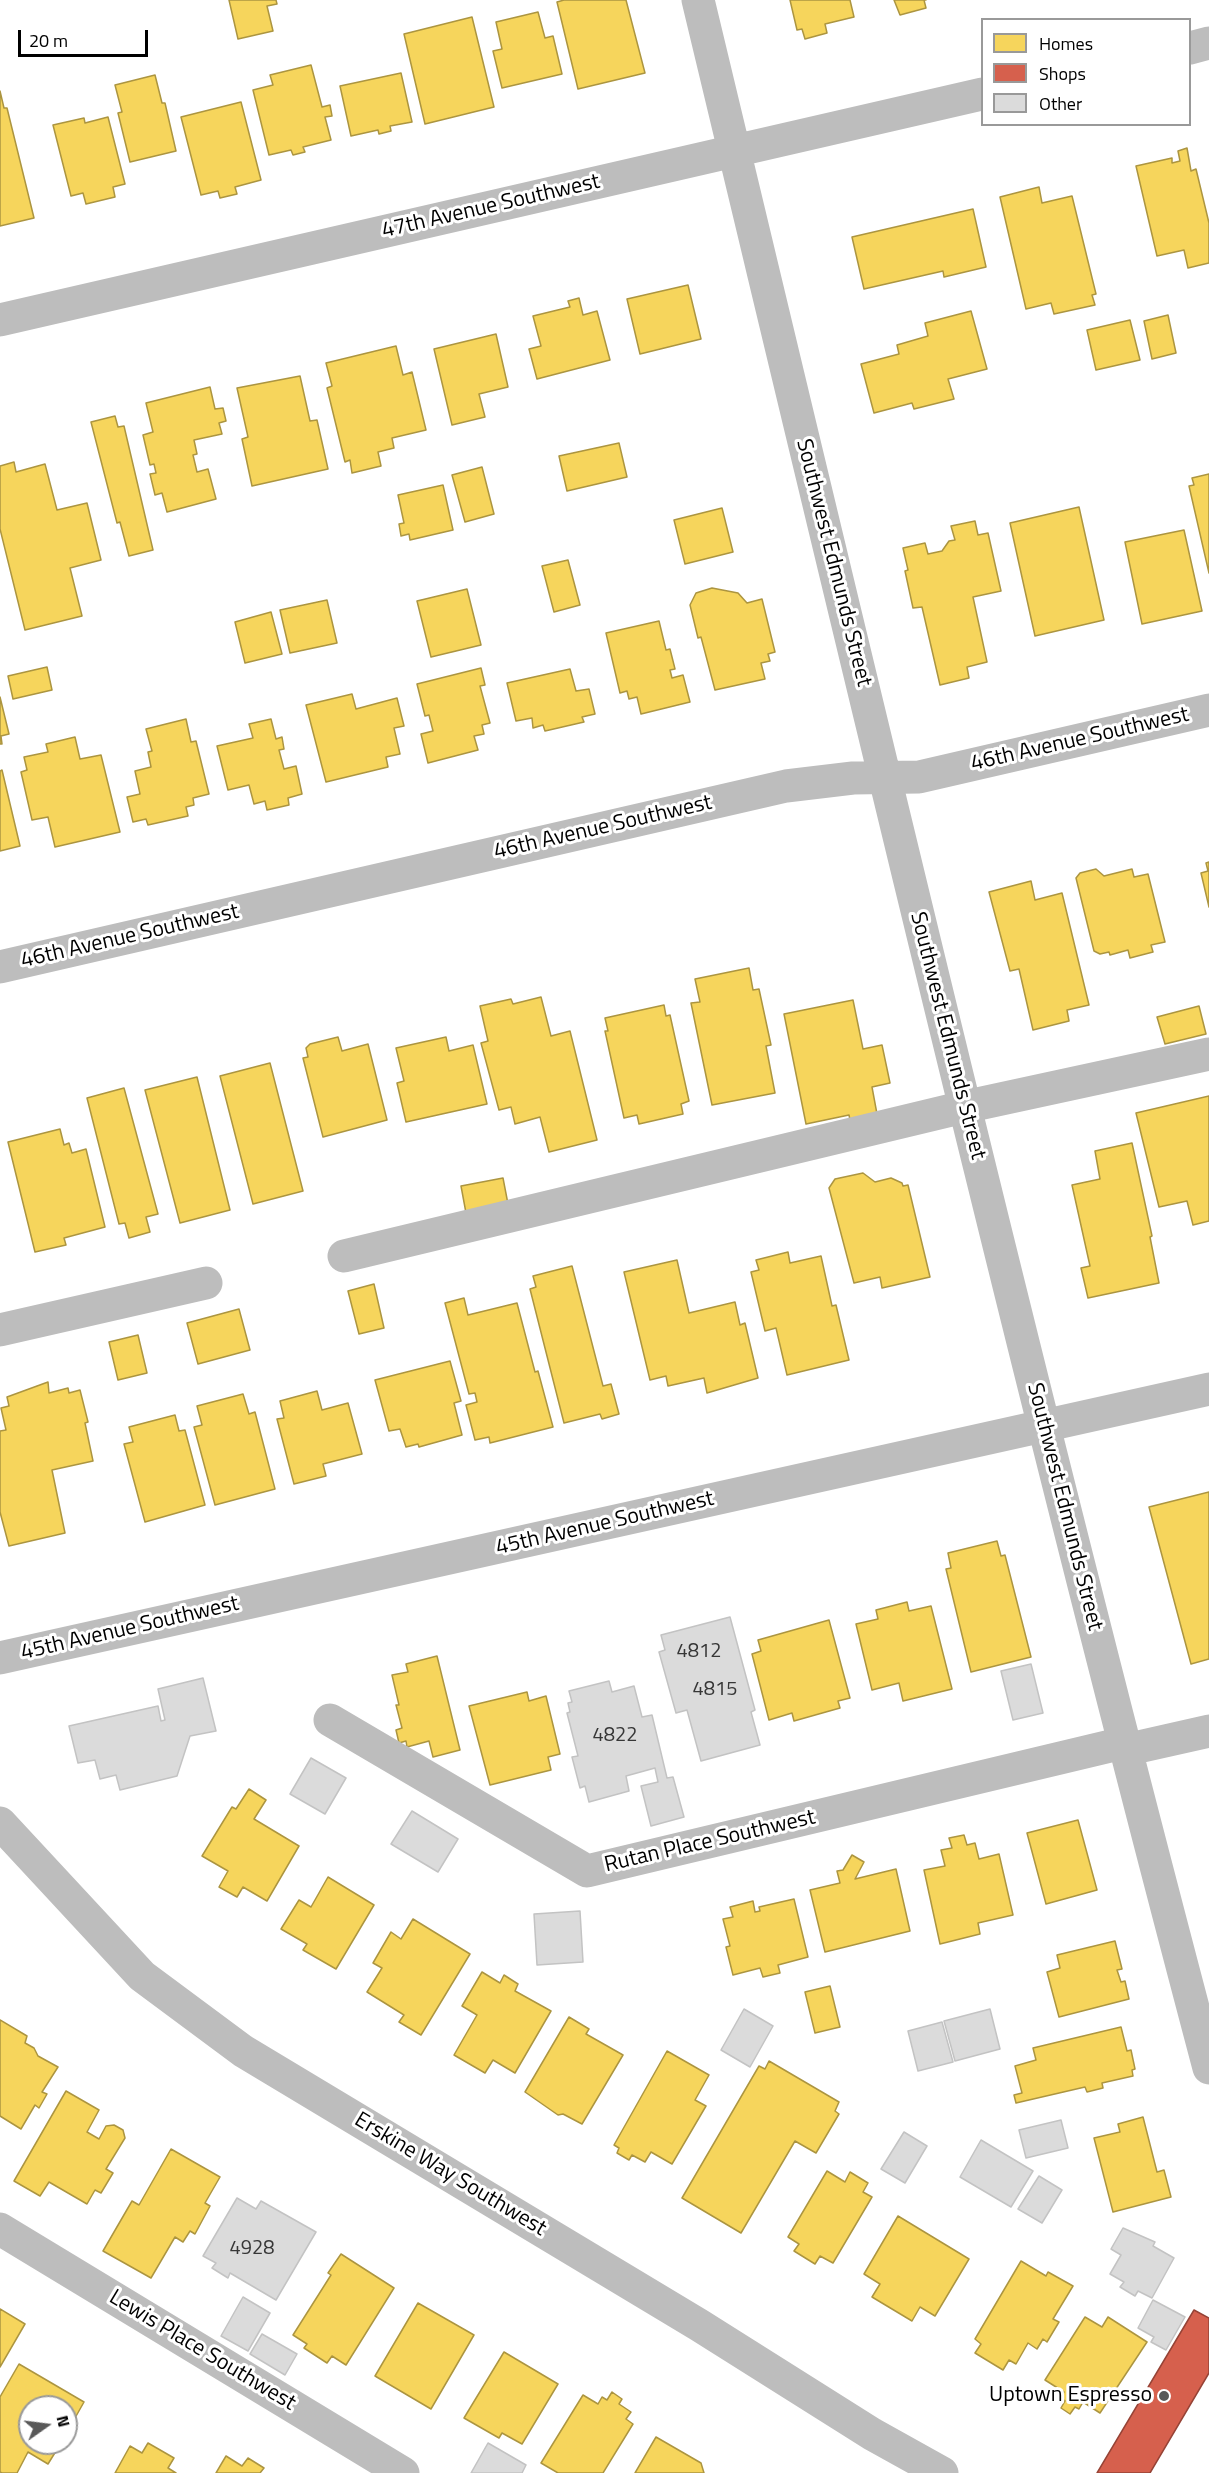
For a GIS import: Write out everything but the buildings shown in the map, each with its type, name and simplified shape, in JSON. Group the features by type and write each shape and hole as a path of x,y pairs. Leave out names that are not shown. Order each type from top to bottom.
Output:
{"street":[{"name":"Southwest Edmunds Street","path":"699,0 964,1107 1124,1747 1209,2068"},
{"path":"1191,48 1209,43"},
{"name":"47th Avenue Southwest","path":"0,320 981,94"},
{"name":"46th Avenue Southwest","path":"0,967 786,786 829,780 919,777 1209,710"},
{"path":"344,1256 964,1107 1209,1054"},
{"path":"0,1330 206,1283"},
{"name":"45th Avenue Southwest","path":"0,1658 1209,1389"},
{"name":"Rutan Place Southwest","path":"330,1720 587,1871 1124,1747 1209,1731"},
{"name":"Erskine Way Southwest","path":"0,1823 142,1976 243,2051 699,2325 872,2434 934,2469"},
{"name":"Lewis Place Southwest","path":"0,2229 403,2473"},
{"path":"889,2473 934,2469"}],"place":[{"name":"Uptown Espresso","path":"1164,2396"}]}
